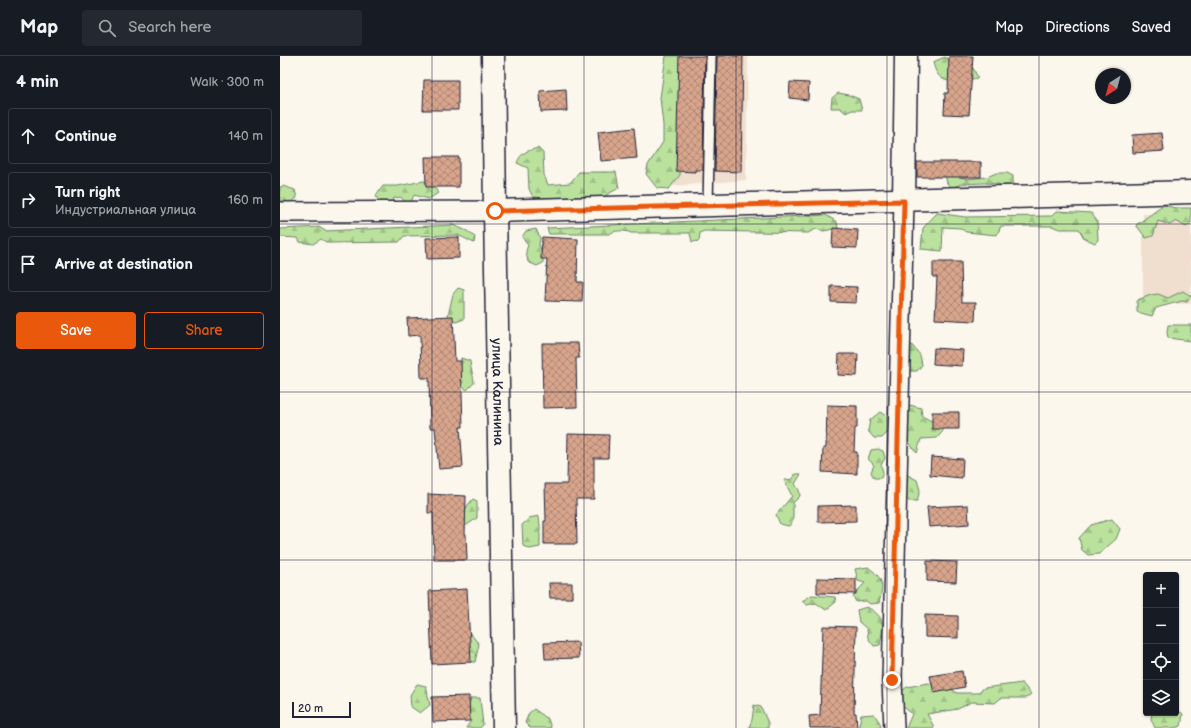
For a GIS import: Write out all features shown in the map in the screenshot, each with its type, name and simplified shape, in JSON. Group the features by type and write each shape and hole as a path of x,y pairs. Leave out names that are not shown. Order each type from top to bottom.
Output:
{"street":[{"name":"улица Калинина","path":"493,56 504,728"},
{"path":"894,728 892,680 904,201 906,56"},
{"path":"280,212 495,211 1191,192"}],"lane":[{"path":"708,206 712,56"}],"shaded area":[{"path":"671,56 748,56 746,180 672,186"},
{"path":"1143,214 1191,215 1191,304 1143,304"}],"green space":[{"path":"666,56 682,56 680,175 669,189 657,188 646,174 648,165 663,142 660,98"},
{"path":"945,57 951,61 955,68 973,68 978,78 957,81 944,80 939,76 933,62"},
{"path":"838,93 859,99 862,110 852,110 846,113 840,108 831,108 832,98"},
{"path":"538,148 543,153 544,175 548,185 570,183 579,172 616,172 619,188 608,194 594,205 577,197 565,199 533,197 529,189 528,168 517,163 520,156 525,152"},
{"path":"951,173 967,179 987,177 996,173 1007,173 1013,176 1013,184 1006,188 998,184 984,183 961,184 951,188 947,183 945,175"},
{"path":"423,181 432,183 438,193 429,199 414,195 411,202 406,203 401,197 394,198 391,204 379,202 376,196 383,186 398,186"},
{"path":"283,186 295,190 297,198 291,202 280,201 280,187"},
{"path":"1164,205 1175,208 1191,208 1191,223 1186,227 1176,221 1170,225 1158,221 1153,236 1146,238 1136,225"},
{"path":"1057,211 1091,213 1097,221 1098,240 1095,243 1084,238 1079,229 1059,229 1052,226 1001,226 997,235 966,232 960,228 943,227 942,251 921,249 923,228 937,213 965,217 1052,216"},
{"path":"826,215 837,222 838,228 824,231 816,229 808,233 704,231 700,233 699,241 692,242 690,233 631,233 620,231 609,234 549,234 547,228"},
{"path":"453,225 467,231 475,237 474,243 458,235 404,236 399,242 328,243 321,239 313,244 300,242 298,238 280,237 280,229 319,227 325,231"},
{"path":"536,229 540,238 539,245 543,256 543,263 537,266 528,262 526,251 528,245 522,237 526,231"},
{"path":"458,288 464,290 464,319 456,322 447,320 453,294"},
{"path":"1183,291 1191,296 1187,302 1182,301 1156,308 1152,316 1137,312 1137,300 1158,294 1168,298"},
{"path":"1168,325 1191,325 1191,341 1168,338"},
{"path":"910,343 920,355 922,365 917,371 905,371 903,350"},
{"path":"461,358 470,361 473,377 474,383 467,390 459,384"},
{"path":"910,405 921,408 922,416 941,426 943,431 937,438 921,439 917,453 901,432 902,417"},
{"path":"880,412 888,417 888,432 882,438 874,438 868,431 870,420"},
{"path":"878,449 883,451 885,458 881,465 883,472 881,478 874,478 871,472 874,465 868,459 871,450"},
{"path":"795,474 801,474 795,484 799,490 800,496 793,503 793,521 789,526 780,524 776,515 792,496 784,480 793,479"},
{"path":"908,475 917,480 920,490 917,501 909,501 900,493 902,476"},
{"path":"473,499 477,501 477,518 467,525 442,527 465,513 467,506"},
{"path":"539,516 540,547 530,549 523,546 522,525 529,518"},
{"path":"1112,519 1120,529 1116,539 1099,554 1088,555 1082,550 1079,538 1091,525"},
{"path":"868,567 877,575 881,582 882,591 879,603 870,604 866,601 856,602 853,596 865,583 858,581 855,569"},
{"path":"812,595 835,597 836,602 826,610 816,603 807,605 802,601"},
{"path":"867,607 881,619 882,632 880,645 874,646 868,638 867,629 859,622 857,610"},
{"path":"469,632 479,644 475,662 466,662"},
{"path":"928,683 948,687 957,693 977,693 984,688 1022,683 1031,694 1026,698 1001,698 995,703 971,702 958,709 927,714 934,727 933,728 906,728 912,714 898,702 898,694 907,687"},
{"path":"417,684 426,686 430,705 420,713 411,707 410,695"},
{"path":"471,698 480,698 483,725 480,728 466,728 471,721 467,711"},
{"path":"754,705 761,707 768,723 768,728 749,727 752,720"},
{"path":"534,709 548,719 551,728 530,728 525,723 529,713"},
{"path":"1179,711 1183,714 1181,726 1174,728 1155,728 1151,719 1152,716 1179,716"},
{"path":"874,714 880,723 881,728 856,728 859,726 861,715"}],"building":[{"path":"679,56 705,56 703,170 695,170 695,172 676,171"},
{"path":"717,56 743,56 741,172 715,171"},
{"path":"949,56 973,56 969,115 944,114 945,93 948,93"},
{"path":"424,80 458,80 458,110 423,110"},
{"path":"790,82 809,83 808,100 789,98"},
{"path":"566,89 567,111 541,112 540,91"},
{"path":"634,128 637,158 601,161 598,132"},
{"path":"1162,133 1164,151 1133,153 1132,135"},
{"path":"425,157 459,157 459,187 426,187"},
{"path":"917,162 981,162 981,177 917,177"},
{"path":"833,228 858,230 857,248 832,247"},
{"path":"459,237 459,258 427,259 426,238"},
{"path":"542,237 578,239 577,282 583,282 582,302 545,301 547,259 541,259"},
{"path":"933,262 961,262 962,302 976,302 975,321 935,319 937,277 933,277"},
{"path":"831,286 857,287 856,303 831,302"},
{"path":"453,316 455,361 461,361 463,427 460,427 463,467 439,469 435,428 430,428 429,378 421,378 420,335 408,336 407,318"},
{"path":"542,343 578,343 579,358 576,358 577,407 543,408"},
{"path":"934,348 963,350 962,366 933,364"},
{"path":"839,354 858,354 857,376 838,375"},
{"path":"827,405 857,406 857,428 855,428 854,452 857,452 857,474 822,472 823,448 826,448"},
{"path":"932,412 959,412 959,429 932,429"},
{"path":"568,434 609,435 608,458 594,458 594,499 576,499 577,544 544,544 544,521 546,521 545,484 567,484"},
{"path":"931,457 963,459 962,478 930,475"},
{"path":"428,494 466,496 465,534 467,560 434,560 433,513 428,513"},
{"path":"856,505 856,521 818,522 818,506"},
{"path":"968,505 969,524 929,527 927,507"},
{"path":"927,561 957,562 956,582 927,581"},
{"path":"817,578 856,579 856,594 817,593"},
{"path":"549,583 572,583 572,598 550,598"},
{"path":"467,589 471,662 432,664 429,591"},
{"path":"925,615 958,616 958,638 925,637"},
{"path":"823,626 856,627 854,713 856,713 857,728 810,728 809,716 820,715"},
{"path":"578,642 579,658 545,659 544,643"},
{"path":"962,671 965,687 934,693 930,676"},
{"path":"469,696 470,721 433,722 432,697"}],"route":[{"path":"495,211 904,201 892,680"}]}
